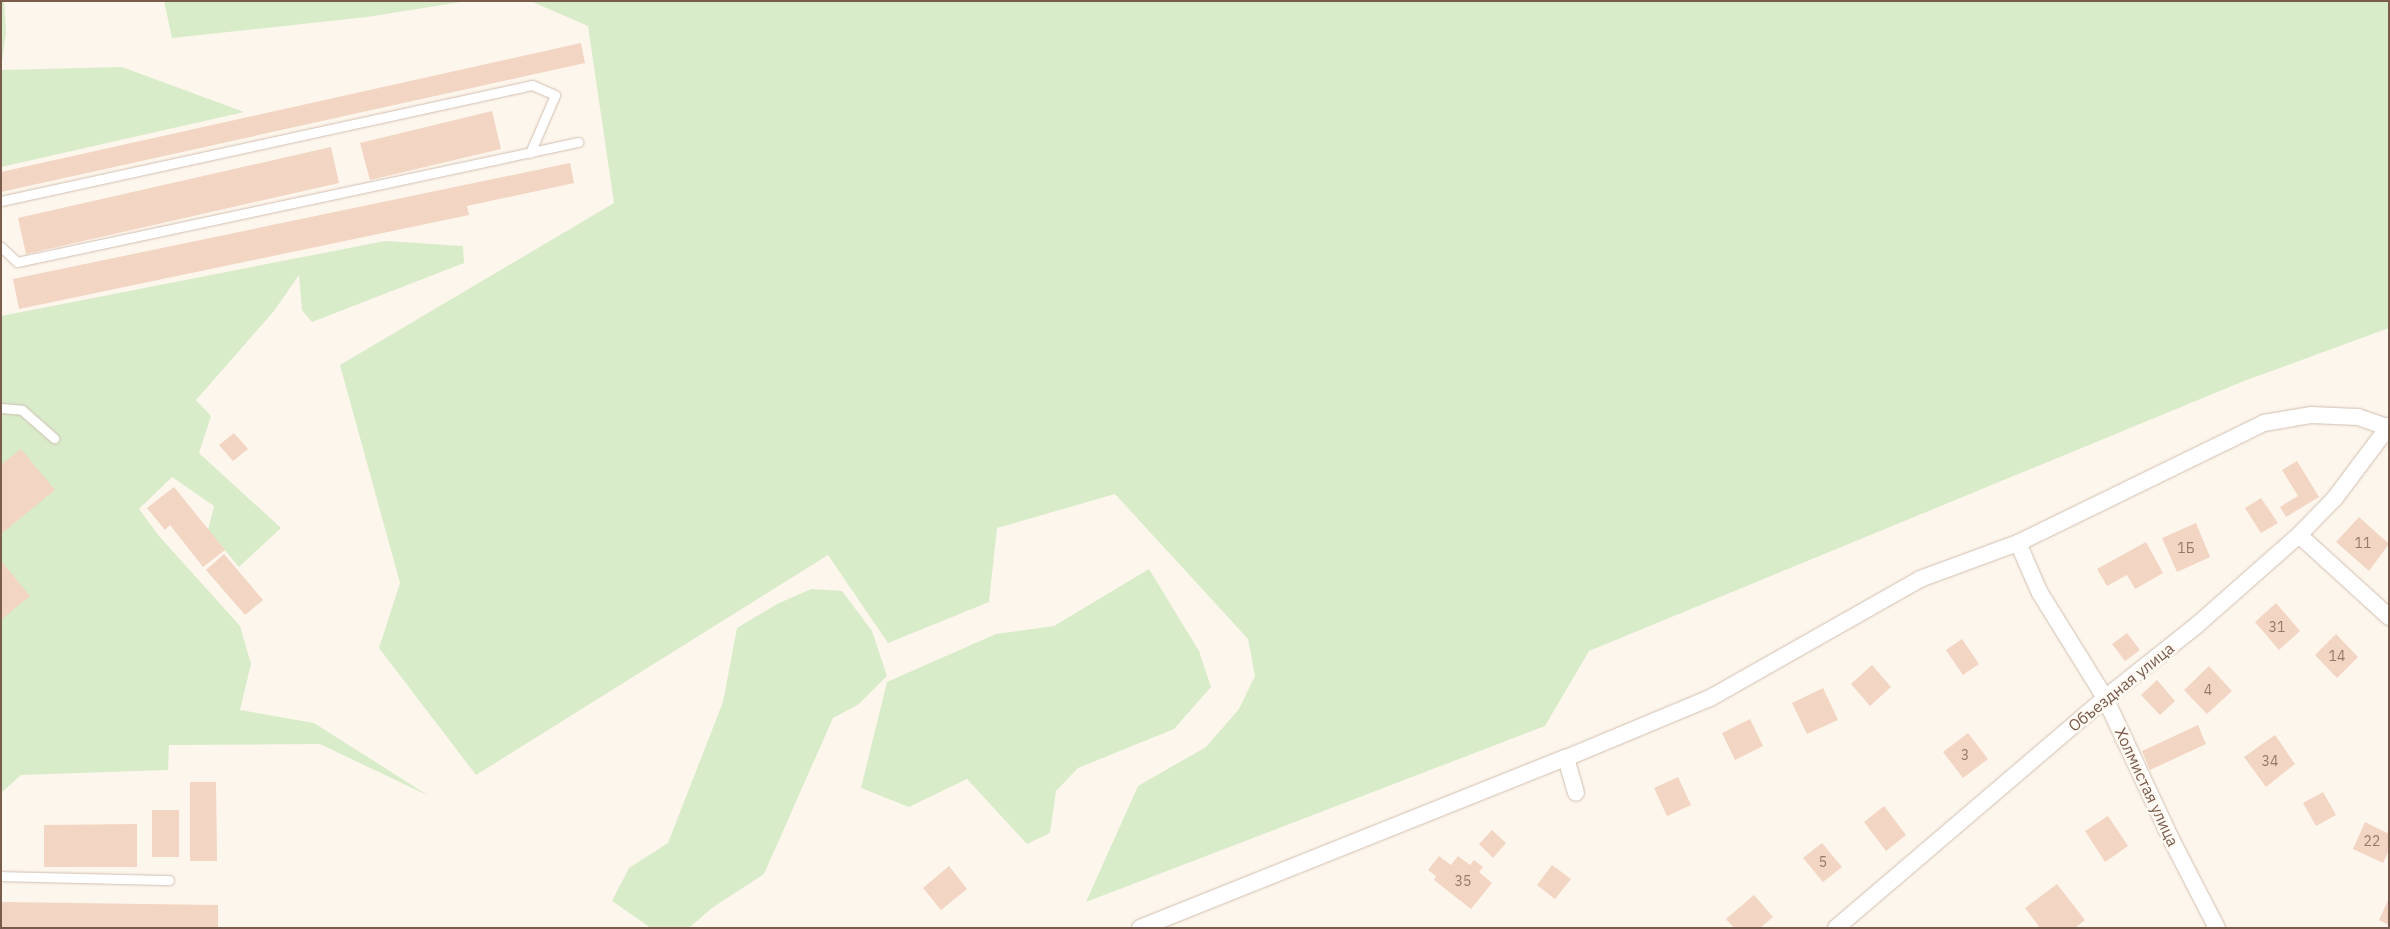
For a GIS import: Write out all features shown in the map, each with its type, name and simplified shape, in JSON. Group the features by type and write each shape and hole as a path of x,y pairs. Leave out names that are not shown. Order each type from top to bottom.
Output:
{"street":[{"path":"1140,928 1566,758 1710,698 1920,579 2018,543 2264,423 2311,415 2358,418 2388,426"},
{"name":"Объездная улица","path":"1836,928 2105,698 2197,626 2299,535 2335,498 2388,426"},
{"path":"2299,535 2389,617"},
{"name":"Холмистая улица","path":"2018,543 2040,593 2105,698 2132,761 2217,928"},
{"path":"1566,758 1576,793"}],"lane":[{"path":"1,201 532,85 555,96 530,153"},
{"path":"1,247 17,262 578,142"},
{"path":"1,408 22,410 54,438"},
{"path":"1,876 169,880"}],"green space":[{"path":"1,1 4,1 6,32 1,69"},
{"path":"164,1 467,1 367,17 172,38"},
{"path":"530,1 2389,1 2389,328 2244,381 1589,651 1545,726 1086,902 1138,786 1206,747 1239,709 1255,676 1248,639 1115,494 997,528 989,602 888,643 828,555 476,775 379,648 400,583 340,365 614,203 588,26"},
{"path":"122,67 244,112 1,167 1,70"},
{"path":"385,241 463,246 464,263 312,322 302,310 299,275 274,311 196,400 211,416 199,453 281,528 239,567 208,530 214,506 172,477 139,509 159,536 240,626 251,664 240,710 314,723 429,796 320,744 169,745 168,770 21,775 1,793 1,316"},
{"path":"1149,569 1199,651 1211,687 1174,729 1078,768 1056,791 1050,833 1027,844 967,779 909,807 861,788 887,682 996,634 1054,626"},
{"path":"811,589 842,591 872,631 887,676 859,704 833,718 764,874 712,908 689,928 651,928 612,901 629,868 668,843 723,702 737,628 777,604"}],"building":[{"path":"581,43 585,63 1,192 1,172"},
{"path":"492,111 501,149 370,180 360,143"},
{"path":"331,147 339,183 26,254 18,218"},
{"path":"570,163 574,183 467,206 469,215 19,309 13,279"},
{"path":"234,433 248,449 233,461 219,445"},
{"path":"21,449 55,490 1,534 1,465"},
{"path":"2297,461 2319,497 2286,517 2280,507 2298,496 2282,470"},
{"path":"174,487 225,550 203,567 170,525 165,530 147,508"},
{"path":"2261,498 2278,523 2261,533 2245,508"},
{"path":"2359,517 2389,544 2369,571 2336,542"},
{"path":"2196,523 2210,557 2177,572 2162,538"},
{"path":"2146,542 2163,573 2135,589 2127,575 2107,586 2097,569"},
{"path":"224,554 263,600 245,615 206,570"},
{"path":"1,561 30,596 1,620"},
{"path":"2276,603 2300,631 2279,650 2255,622"},
{"path":"2127,633 2140,650 2125,661 2112,644"},
{"path":"2336,634 2358,657 2337,678 2315,655"},
{"path":"1962,639 1979,664 1963,675 1946,650"},
{"path":"1872,665 1891,687 1870,706 1851,684"},
{"path":"2209,666 2232,691 2207,714 2184,690"},
{"path":"2157,680 2175,701 2160,715 2141,695"},
{"path":"1823,688 1838,720 1807,734 1792,703"},
{"path":"1750,719 1763,746 1735,760 1722,733"},
{"path":"2198,725 2206,744 2150,770 2142,751"},
{"path":"1968,733 1988,759 1963,778 1943,752"},
{"path":"2275,735 2295,764 2266,787 2244,757"},
{"path":"1678,777 1691,805 1667,816 1654,788"},
{"path":"190,782 216,782 217,861 190,861"},
{"path":"2323,792 2336,815 2316,826 2303,803"},
{"path":"1884,806 1906,835 1886,851 1864,822"},
{"path":"152,810 179,810 179,857 152,857"},
{"path":"2108,816 2128,846 2105,862 2085,831"},
{"path":"2365,822 2389,834 2389,850 2383,863 2353,849"},
{"path":"137,824 137,867 44,867 44,825"},
{"path":"1492,830 1506,843 1493,858 1479,844"},
{"path":"1822,843 1842,867 1823,882 1803,858"},
{"path":"1439,856 1451,865 1458,856 1470,865 1474,860 1483,867 1479,872 1492,883 1471,909 1434,880 1436,876 1428,870"},
{"path":"1552,865 1571,879 1555,899 1537,885"},
{"path":"949,866 967,889 941,910 923,888"},
{"path":"2057,884 2085,920 2075,928 2040,928 2025,908"},
{"path":"1754,895 1773,917 1760,928 1734,928 1726,919"},
{"path":"2389,898 2389,925 2379,920"},
{"path":"1,902 218,905 218,928 1,928"}]}
